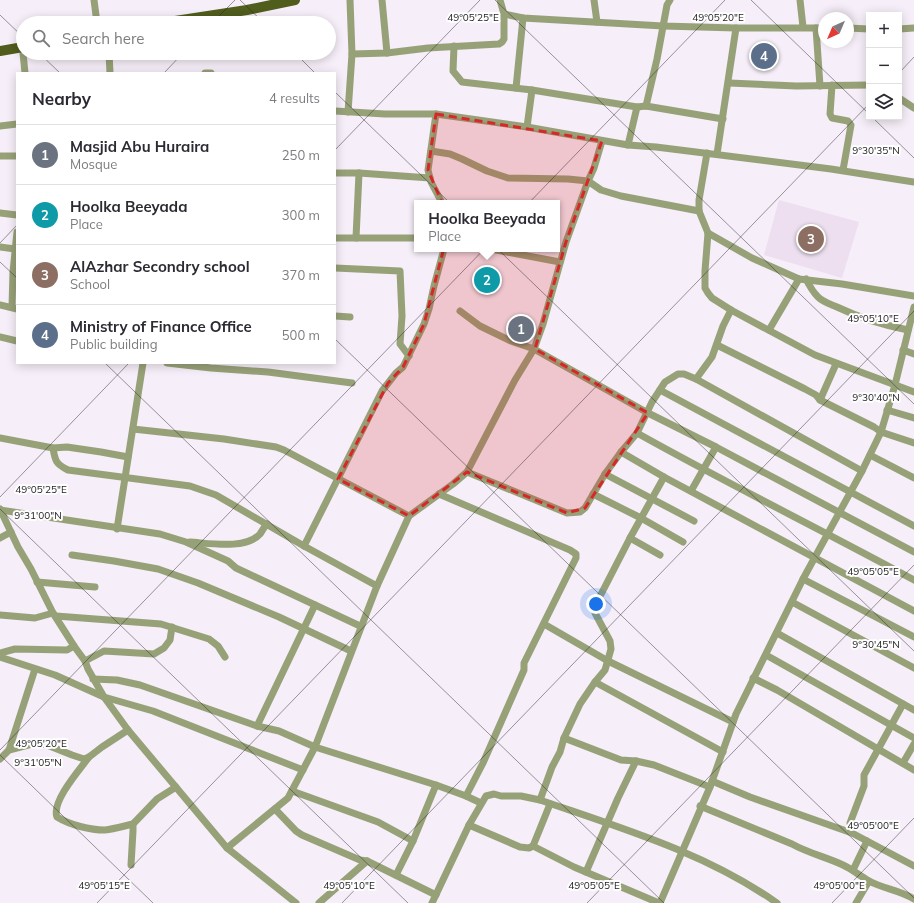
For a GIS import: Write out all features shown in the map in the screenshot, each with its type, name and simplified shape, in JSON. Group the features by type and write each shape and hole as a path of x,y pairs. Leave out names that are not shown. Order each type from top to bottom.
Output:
{"main road":[{"path":"208,16 248,10 295,0"},
{"path":"0,51 16,50"}],"street":[{"path":"94,0 96,16"},
{"path":"348,112 352,54 350,0"},
{"path":"382,0 387,53"},
{"path":"352,54 387,53 454,46 499,44 504,39 504,14 500,0"},
{"path":"594,0 597,22"},
{"path":"646,106 657,59 667,5 670,0"},
{"path":"800,0 802,27"},
{"path":"504,14 523,18 663,26 816,28 820,86"},
{"path":"516,88 523,18"},
{"path":"717,154 736,28"},
{"path":"854,28 866,29"},
{"path":"902,29 914,28"},
{"path":"454,46 453,71 462,82 532,90 637,107 646,106 723,119"},
{"path":"24,60 25,72"},
{"path":"109,60 110,72"},
{"path":"728,84 796,86 866,85"},
{"path":"832,85 830,114 832,118 848,121 851,125 843,170"},
{"path":"527,127 532,90"},
{"path":"902,100 914,108"},
{"path":"628,145 637,107"},
{"path":"336,111 436,114 527,127 628,145 717,154 843,170 914,182"},
{"path":"436,114 432,151 428,170 430,178 441,200"},
{"path":"0,126 16,124"},
{"path":"227,848 288,798 315,746 360,626 409,516 467,472 515,380 534,348 543,324 566,242 594,168 602,141"},
{"path":"432,151 450,154 487,171 508,178 568,179 588,182 601,190 621,196 699,211"},
{"path":"707,154 699,200 699,211 708,233 705,288 712,298 731,310 815,355 914,392"},
{"path":"0,156 16,156"},
{"path":"336,173 359,173 430,178"},
{"path":"356,238 359,173"},
{"path":"0,213 16,215"},
{"path":"708,233 752,258 802,279 914,296"},
{"path":"336,238 414,238"},
{"path":"0,305 14,308 16,240"},
{"path":"0,247 15,249"},
{"path":"304,546 382,391 396,373 403,367 409,356 430,309 434,286 443,252"},
{"path":"507,252 560,262"},
{"path":"336,268 400,271 402,316 400,344 409,356"},
{"path":"802,279 816,296 853,315 880,325 908,330"},
{"path":"769,330 802,279"},
{"path":"469,825 520,847 533,846 586,872 660,903 683,851 700,806 711,784 733,722 753,678 766,655 803,579 862,471 881,432 896,385 914,307"},
{"path":"696,379 712,357 723,326 731,310"},
{"path":"460,311 480,326 511,341 534,348 648,412 914,552"},
{"path":"336,316 350,316"},
{"path":"0,337 16,341"},
{"path":"717,345 805,389 816,395 820,400 881,432 914,443"},
{"path":"903,350 914,354"},
{"path":"118,528 124,478 143,364"},
{"path":"176,364 268,372 352,383"},
{"path":"820,400 836,364"},
{"path":"467,472 568,513 580,512 585,508 605,474 638,432 665,382 678,374 684,374 696,379 862,471"},
{"path":"660,390 914,526"},
{"path":"887,410 914,418"},
{"path":"133,429 224,439 276,447 409,516"},
{"path":"638,432 704,470 914,580"},
{"path":"0,438 53,448 80,449 128,457"},
{"path":"692,491 716,447"},
{"path":"53,448 54,459 61,467 68,470 190,486 216,495 377,586"},
{"path":"621,452 664,477 914,610"},
{"path":"870,455 914,478"},
{"path":"605,474 694,521"},
{"path":"540,800 552,767 560,752 564,738 580,704 594,682 604,673 608,661 611,649 610,641 596,613 595,606 630,538 664,477"},
{"path":"439,494 570,550 576,554 573,566 524,664 524,670 483,763 466,796"},
{"path":"593,494 642,518 683,542"},
{"path":"0,510 160,534 186,542 228,561 236,568 360,626"},
{"path":"0,510 18,547 55,615 85,661 104,698 128,730 227,848 296,903"},
{"path":"186,542 226,545 251,541 259,535 267,524"},
{"path":"0,538 12,532"},
{"path":"630,538 660,555"},
{"path":"72,555 158,569 198,583 279,617 351,651"},
{"path":"803,579 914,637"},
{"path":"38,582 95,587"},
{"path":"792,602 914,668"},
{"path":"257,726 315,605"},
{"path":"0,615 34,618 55,615 161,624 209,639 218,646 225,657"},
{"path":"544,624 608,661 733,722"},
{"path":"85,661 104,651 154,654 164,648 170,640 172,627"},
{"path":"777,633 914,710"},
{"path":"0,653 15,649 67,650 74,646"},
{"path":"766,655 914,738"},
{"path":"0,658 55,675 104,698 153,711 303,770"},
{"path":"0,759 9,750 35,669"},
{"path":"753,678 914,770"},
{"path":"93,679 117,680 140,685 257,726 279,730 315,746 436,785 481,803"},
{"path":"594,682 723,752"},
{"path":"852,833 850,823 864,786 864,775 903,704"},
{"path":"128,730 102,747 89,758 70,780 56,810 57,817 76,826 106,830 133,824 157,799 176,787"},
{"path":"564,738 621,760 636,761 654,765 852,833 914,866"},
{"path":"9,750 36,743 46,745 80,758 89,758"},
{"path":"903,763 914,744"},
{"path":"586,872 618,798 636,761"},
{"path":"396,875 413,841 436,785"},
{"path":"292,791 378,822 413,841"},
{"path":"432,903 469,825 481,803 486,796 490,794 521,796 540,800 683,851 748,883 776,903"},
{"path":"533,846 550,804"},
{"path":"700,806 792,844 806,852 820,856 853,870 869,881 905,893 914,899"},
{"path":"275,809 296,831 302,835 360,860 367,861 436,895"},
{"path":"131,866 133,824"},
{"path":"853,870 867,841"},
{"path":"319,903 367,861"},
{"path":"856,903 869,881"}],"highlighted area":[{"path":"436,114 602,141 566,242 535,349 648,413 585,508 567,513 467,472 409,516 338,479 388,383 403,367 424,324 446,240 447,215 428,170"}],"shaded area":[{"path":"779,200 859,222 842,278 764,255"}],"place":[{"name":"Ministry of Finance Office","path":"764,56"},
{"name":"AlAzhar Secondry school","path":"811,239"},
{"name":"Hoolka Beeyada","path":"487,280"},
{"name":"Masjid Abu Huraira","path":"521,329"}]}
